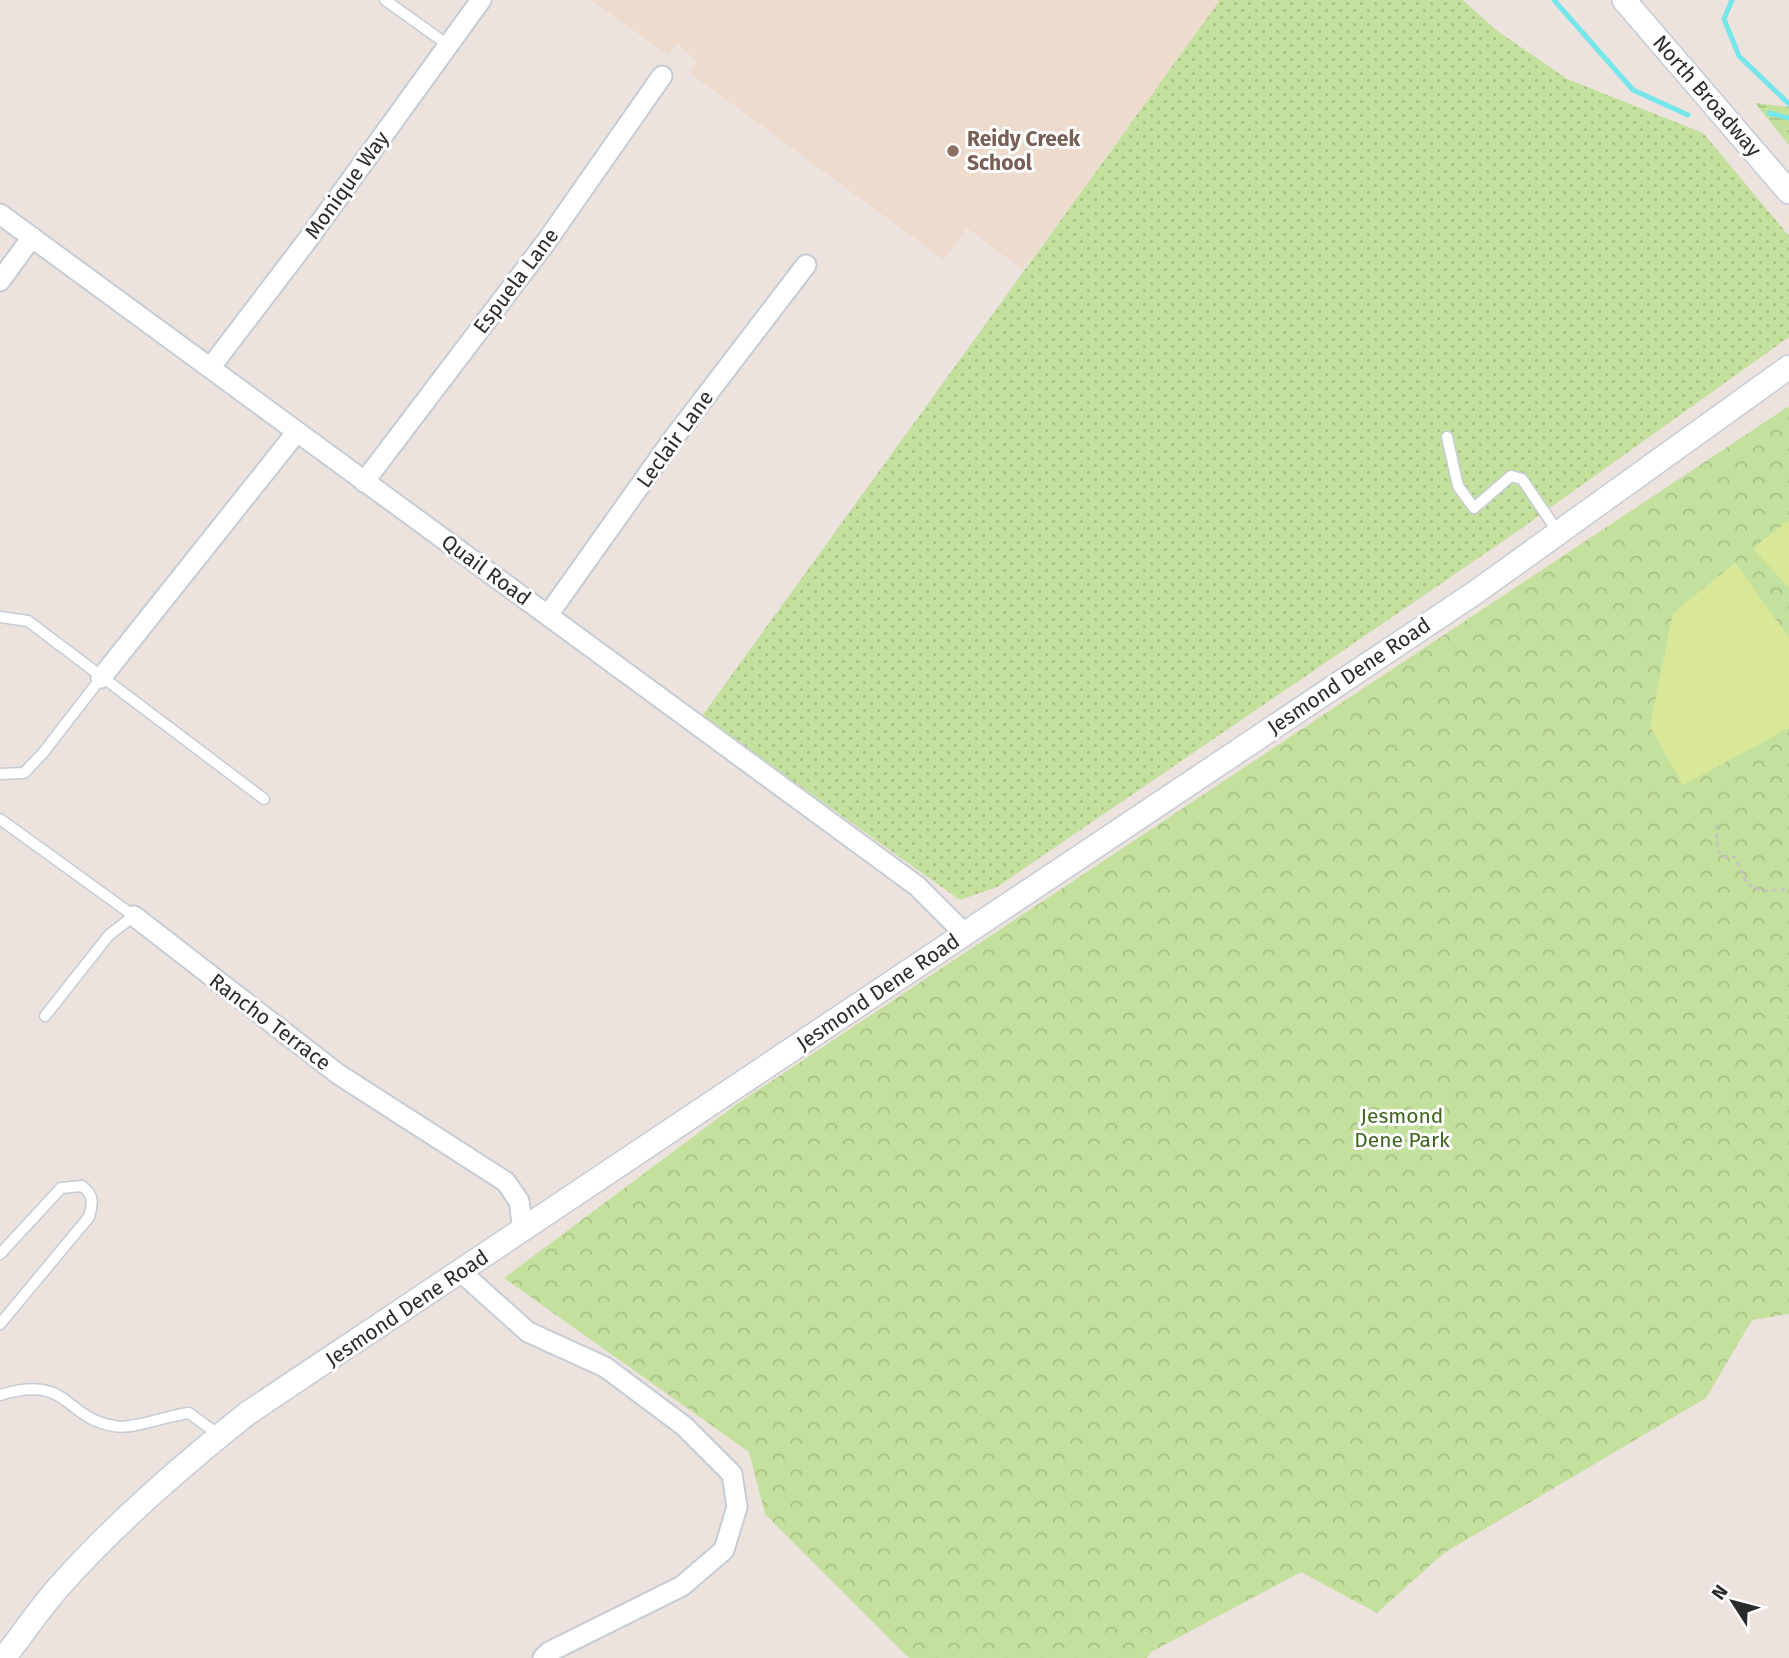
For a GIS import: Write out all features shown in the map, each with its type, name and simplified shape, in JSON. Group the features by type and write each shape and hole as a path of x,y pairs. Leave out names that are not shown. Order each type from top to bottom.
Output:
{"street":[{"name":"Monique Way","path":"210,368 306,242 481,0"},
{"name":"North Broadway","path":"1624,0 1789,192"},
{"name":"Espuela Lane","path":"363,482 547,242 662,76"},
{"name":"Quail Road","path":"0,214 917,886 965,933"},
{"path":"0,281 32,237"},
{"name":"Leclair Lane","path":"548,615 673,439 806,265"},
{"name":"Jesmond Dene Road","path":"4,1658 57,1590 169,1476 248,1413 1476,592 1789,367"},
{"path":"101,678 296,433"},
{"name":"Rancho Terrace","path":"134,916 338,1074 506,1182 519,1201 523,1230"},
{"path":"461,1272 528,1332 615,1374 684,1426 732,1474 737,1507 724,1550 682,1586 549,1652 543,1658"}],"lane":[{"path":"385,0 448,45"},
{"path":"1447,437 1458,486 1474,508 1511,476 1522,478 1558,532"},
{"path":"0,617 28,621 101,678 161,718 264,799"},
{"path":"0,774 24,773 44,754 101,678"},
{"name":"Rancho Terrace","path":"0,819 134,916"},
{"path":"45,1016 109,935 134,916"},
{"path":"0,1254 61,1188 82,1186 89,1192 93,1204 89,1217 0,1324"},
{"path":"0,1395 18,1390 46,1388 65,1398 97,1423 118,1427 189,1413 220,1436"}],"path":[{"path":"1716,825 1718,852 1724,857 1735,856 1747,884 1754,890 1789,889"}],"shaded area":[{"name":"Reidy Creek School","path":"591,0 1220,0 1023,270 967,228 944,260 690,73 698,61 677,44 668,55"}],"green space":[{"path":"1220,0 1463,0 1496,30 1567,79 1703,133 1789,236 1789,337 1515,533 997,887 960,900 702,716"},
{"path":"1755,103 1789,107 1789,145"},
{"name":"Jesmond Dene Park","path":"1789,406 1789,1314 1752,1320 1706,1398 1444,1553 1377,1613 1301,1572 1151,1652 1147,1658 909,1658 765,1514 749,1452 504,1278 737,1104"},
{"path":"1789,520 1789,588 1753,548"},
{"path":"1735,563 1789,637 1789,728 1683,785 1650,726 1673,613"}],"waterway":[{"path":"1554,0 1633,90 1688,115"},
{"path":"1732,0 1724,19 1739,56 1789,104"},
{"path":"1769,113 1789,118"}],"place":[{"name":"Reidy Creek School","path":"953,151"}]}
